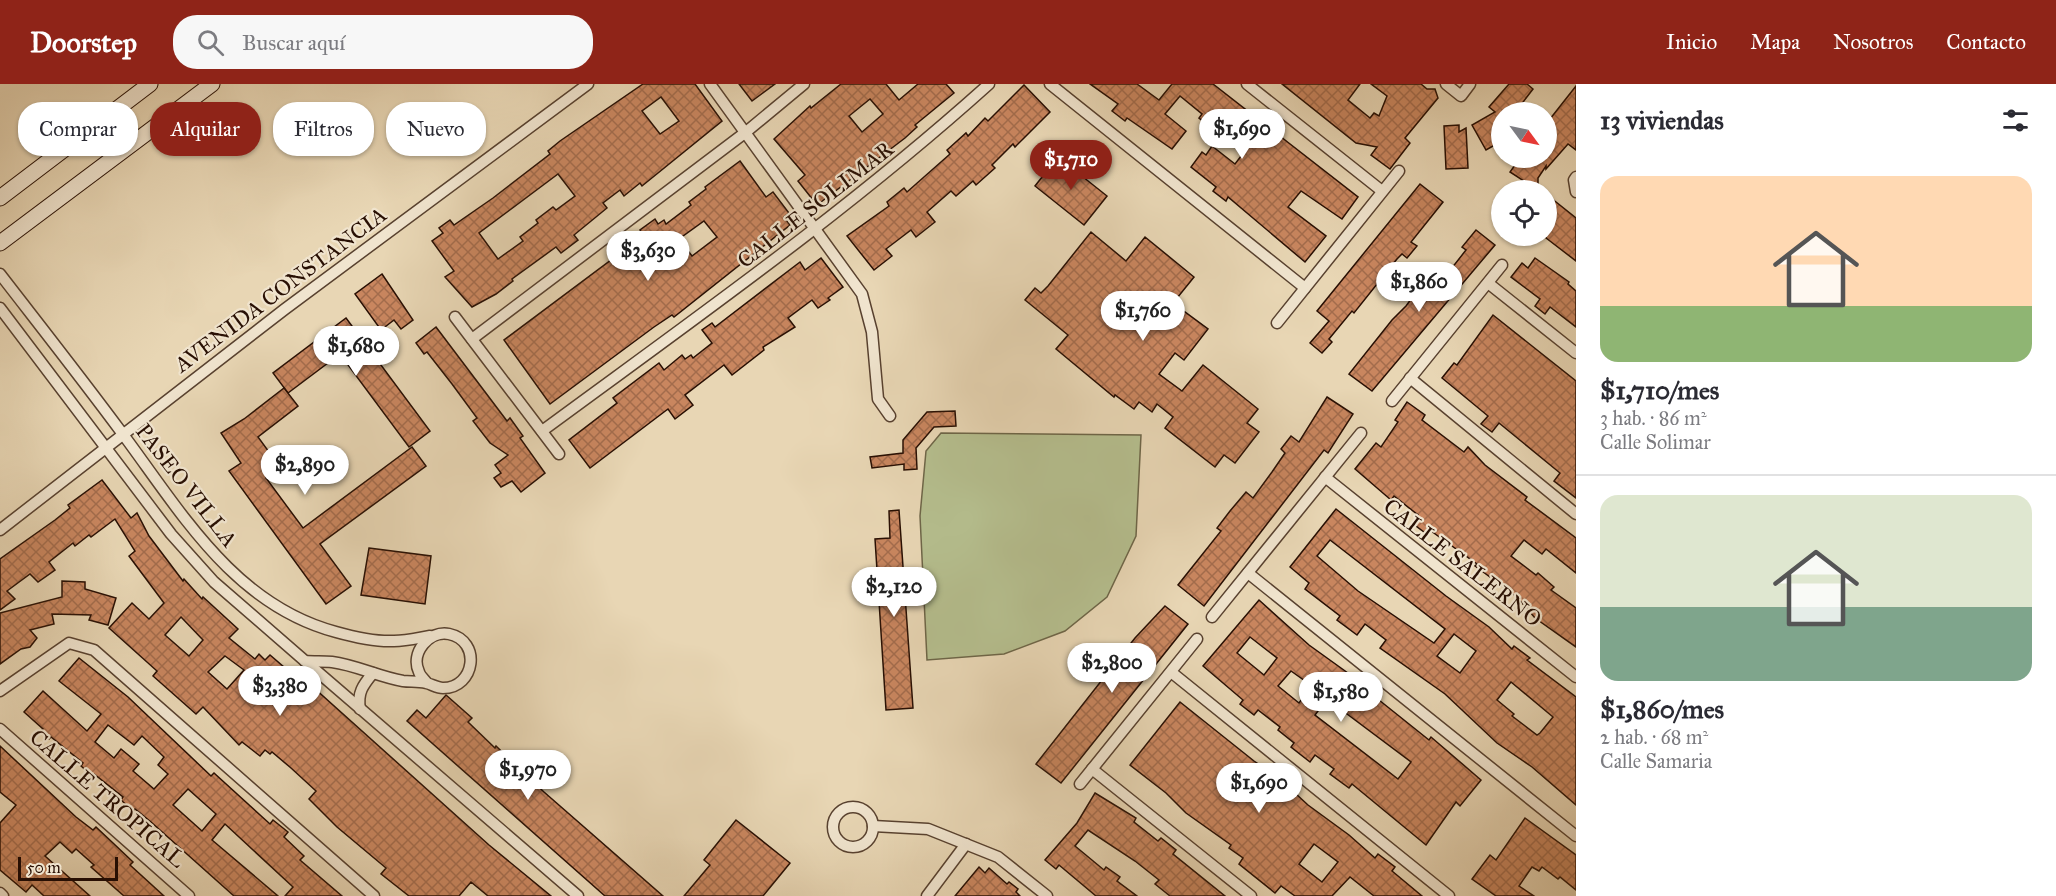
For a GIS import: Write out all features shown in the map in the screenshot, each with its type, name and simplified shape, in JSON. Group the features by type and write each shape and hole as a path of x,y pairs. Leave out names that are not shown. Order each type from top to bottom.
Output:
{"street":[{"path":"0,198 150,84"},
{"path":"0,243 212,84"},
{"name":"AVENIDA CONSTANCIA","path":"0,530 123,434 588,84"},
{"path":"710,84 862,294 872,332 878,399 890,416"},
{"path":"472,339 746,132 804,84"},
{"name":"CALLE SOLIMAR","path":"542,431 816,230 916,150 988,84"},
{"path":"1050,84 1305,288"},
{"path":"1246,84 1382,191"},
{"path":"1446,84 1461,96 1470,84"},
{"path":"1277,323 1399,171"},
{"path":"1576,177 1574,180 1576,192"},
{"path":"1392,401 1502,265"},
{"name":"PASEO VILLA","path":"0,274 123,434 181,516 242,583 277,607 311,625 353,636 393,642 448,633 461,639 470,650 471,665 466,678 454,687 440,688 427,683 402,681 333,662 305,661 214,582 171,534 0,308"},
{"path":"1488,283 1576,353"},
{"path":"455,317 560,454"},
{"path":"1410,378 1576,514"},
{"path":"1212,617 1360,432"},
{"name":"CALLE SALERNO","path":"1325,477 1576,676"},
{"path":"1248,573 1576,836"},
{"path":"427,683 418,671 417,657 422,644 434,635"},
{"path":"1080,784 1197,639"},
{"path":"0,691 69,643 94,650 374,896"},
{"path":"305,661 578,896"},
{"path":"1171,672 1449,896"},
{"path":"360,709 358,698 361,687 373,673"},
{"name":"CALLE TROPICAL","path":"0,729 189,896"},
{"path":"1092,770 1251,896"},
{"path":"873,826 928,829 966,844 998,857 1047,896"},
{"path":"927,896 966,844"}],"green space":[{"path":"941,433 1141,435 1136,536 1107,597 1065,631 1004,654 927,660 920,516 926,451"}],"building":[{"path":"643,84 695,84 722,121 642,186 640,183 624,196 620,190 603,203 607,208 574,235 578,240 561,253 556,247 512,279 513,281 496,294 472,307 445,277 454,271 432,241 443,233 439,228 450,220 454,225 493,198 550,154 548,151","holes":["661,97 679,121 660,134 642,111","558,174 575,196 556,210 553,207 536,220 538,223 520,237 523,241 498,259 479,233"]},
{"path":"739,84 775,84 752,101"},
{"path":"841,84 886,84 899,100 918,84 946,84 954,93 915,125 917,127 905,138 817,205 798,181 805,175 774,139 810,106 811,108","holes":["870,99 883,114 862,132 849,116"]},
{"path":"1090,84 1137,84 1159,100 1172,84 1213,84 1358,197 1342,219 1301,191 1288,207 1326,236 1305,262 1228,197 1226,201 1213,191 1216,187 1191,167 1202,152 1206,155 1212,146 1235,164 1248,147 1244,143 1220,125 1215,131 1199,118 1202,114 1180,96 1165,114 1186,131 1172,149 1127,118 1125,121 1112,111 1118,104"},
{"path":"1282,84 1360,84 1348,100 1370,118 1374,113 1379,116 1387,96 1371,84 1421,84 1427,89 1435,89 1438,98 1405,138 1410,143 1390,169 1371,155 1377,147 1356,143"},
{"path":"1509,84 1527,84 1533,89 1523,102 1493,102"},
{"path":"1024,85 1050,112 1015,147 1013,144 992,165 995,168 976,185 973,181 956,196 951,191 927,212 935,222 916,237 911,230 886,249 892,256 874,270 847,236 889,206 887,202 904,188 907,192 950,154 947,150 966,133 968,136 985,118 988,121"},
{"path":"1576,86 1576,150 1568,144 1557,156 1557,110"},
{"path":"1491,114 1491,147 1486,150 1472,125"},
{"path":"1459,125 1459,132 1466,128 1468,168 1446,169 1444,126"},
{"path":"1058,157 1107,196 1084,225 1035,186"},
{"path":"740,161 766,197 773,192 789,213 784,217 790,225 674,317 672,315 654,327 550,404 504,340 627,248 625,245 642,233 640,230 655,219 658,224 664,220 666,224 691,205 689,202 706,189 705,187","holes":["704,221 717,237 692,256 679,239"]},
{"path":"1513,168 1545,168 1538,180 1522,180 1510,172"},
{"path":"1420,184 1443,202 1411,242 1417,246 1407,258 1402,254 1397,259 1354,313 1352,311 1329,339 1332,342 1322,353 1310,343 1329,321 1317,311"},
{"path":"1557,203 1576,218 1576,261 1556,246"},
{"path":"1476,230 1491,242 1491,246 1494,246 1372,391 1349,374 1406,306 1437,264 1448,273 1466,250 1462,247"},
{"path":"1091,232 1126,261 1145,237 1194,277 1173,303 1208,329 1184,360 1175,353 1159,374 1182,391 1203,365 1258,409 1247,423 1259,432 1235,463 1224,455 1215,467 1165,428 1173,417 1157,404 1152,412 1139,402 1134,409 1115,395 1114,397 1056,349 1068,335 1025,300 1035,288 1041,293 1048,286"},
{"path":"821,258 843,287 828,298 830,300 818,308 812,300 788,318 795,327 763,347 764,350 732,375 724,365 685,395 693,405 675,419 668,409 590,468 569,440 617,403 613,398 659,363 664,370 682,355 685,359 691,355 693,358 712,343 702,330 712,323 715,327 800,262 805,270"},
{"path":"1535,258 1569,282 1568,284 1576,291 1576,327 1550,307 1545,314 1535,306 1540,299 1511,277 1522,263 1528,268"},
{"path":"382,274 413,320 401,329 394,320 381,330 355,294"},
{"path":"1493,315 1576,381 1576,498 1554,481 1560,473 1499,423 1492,432 1481,424 1488,416 1442,378 1454,363 1457,365"},
{"path":"346,318 430,431 409,447 340,354 288,393 273,373"},
{"path":"436,327 507,421 510,418 523,436 520,438 545,473 521,492 512,481 501,487 494,478 501,473 495,465 508,455 490,443 473,421 477,418 452,384 427,352 424,354 416,343"},
{"path":"284,388 298,406 258,437 280,467 266,478 303,528 412,447 426,466 320,544 351,586 326,604 229,471 241,463 221,433 244,419"},
{"path":"1327,397 1353,414 1328,453 1324,450 1204,606 1178,585 1221,531 1217,528 1246,492 1253,498 1285,453 1281,449 1291,436 1299,442"},
{"path":"1407,402 1425,415 1422,420 1464,452 1468,447 1485,465 1527,497 1525,500 1576,538 1576,573 1546,549 1542,554 1524,540 1511,556 1536,575 1538,573 1554,587 1551,590 1576,608 1576,647 1535,618 1517,597 1475,566 1477,564 1431,531 1428,535 1412,523 1418,515 1394,496 1391,500 1355,469 1376,443 1381,447 1398,422 1395,420"},
{"path":"955,411 956,426 934,427 916,448 917,469 904,470 904,464 872,468 870,457 903,453 903,440 927,412"},
{"path":"102,480 131,518 137,513 149,536 183,581 184,579 202,599 203,597 238,629 229,638 255,659 259,654 265,660 270,655 291,673 294,670 489,845 551,896 488,896 471,882 459,896 409,896 381,874 386,868 337,827 309,799 316,791 291,768 272,752 270,754 265,750 260,756 242,742 239,745 203,707 196,714 153,676 157,671 109,628 132,603 149,619 164,603 129,556 135,551 115,519 91,537 89,535 75,546 73,543 49,562 55,570 38,582 30,574 7,591 15,599 0,610 0,559 55,520 70,508 68,505","holes":["181,617 203,640 189,656 165,635","225,656 244,670 227,689 208,672"]},
{"path":"1336,509 1489,627 1512,649 1514,646 1530,658 1527,660 1576,697 1576,805 1532,767 1497,743 1445,694 1380,648 1386,640 1365,624 1357,635 1337,620 1340,616 1305,589 1309,583 1290,567","holes":["1330,540 1445,629 1434,643 1358,591 1317,556","1454,634 1476,651 1460,673 1437,656","1511,682 1553,717 1537,735 1512,716 1514,714 1497,700"]},
{"path":"899,510 913,708 886,710 875,539 890,538 889,511"},
{"path":"369,548 431,556 425,604 361,595"},
{"path":"62,581 85,582 85,589 116,598 108,625 89,620 91,615 52,614 54,624 30,630 37,638 30,647 21,649 0,664 0,613 62,597"},
{"path":"1259,600 1309,645 1366,686 1364,688 1429,740 1431,737 1481,780 1460,806 1456,802 1426,845 1352,784 1349,788 1330,774 1334,769 1315,755 1310,762 1291,747 1294,743 1278,730 1280,727 1258,710 1254,715 1240,704 1243,700 1203,666","holes":["1250,637 1277,658 1264,675 1237,653","1291,671 1312,686 1299,703 1278,686","1327,699 1411,762 1398,779 1315,715"]},
{"path":"1165,606 1188,624 1061,783 1036,764 1135,638"},
{"path":"79,658 128,697 211,776 214,773 270,824 273,820 288,832 284,837 304,856 300,860 342,896 285,896 293,887 225,824 212,840 278,896 234,896 151,822 135,809 133,811 121,800 123,797 94,774 92,776 81,766 83,763 51,737 49,739 40,731 43,729 24,712 43,691 87,731 101,714 59,681","holes":["108,725 134,745 142,736 164,757 158,765 168,774 154,789 133,771 139,764 121,749 114,758 95,742","188,789 216,814 202,831 173,805"]},
{"path":"446,695 472,718 468,722 495,748 496,746 544,792 663,896 605,896 407,721 417,710 426,718"},
{"path":"1180,702 1254,761 1280,779 1282,777 1298,790 1295,793 1308,805 1349,835 1375,858 1378,854 1395,867 1392,871 1422,896 1374,896 1350,877 1332,896 1295,896 1281,886 1275,893 1239,864 1243,858 1229,848 1231,845 1186,813 1166,793 1130,765","holes":["1314,844 1338,862 1322,882 1299,864"]},
{"path":"0,746 76,817 93,830 96,827 133,862 130,865 164,896 124,896 91,867 94,865 76,849 72,853 60,842 45,856 90,896 44,896 32,885 26,892 0,870 0,823 16,805 0,792"},
{"path":"1095,793 1136,818 1134,822 1158,841 1161,838 1176,850 1173,854 1225,896 1170,896 1155,884 1159,880 1088,830 1075,846 1104,870 1106,867 1120,877 1117,881 1137,896 1096,896 1059,865 1056,869 1045,860 1077,823"},
{"path":"1525,818 1576,855 1576,890 1560,877 1558,879 1542,867 1539,871 1532,867 1519,886 1534,896 1496,896 1472,879 1490,855 1496,860"},
{"path":"736,820 790,863 763,896 684,896 710,865 704,860"},
{"path":"979,867 985,873 989,868 1007,884 1009,882 1018,889 1016,892 1020,896 955,896"}]}
